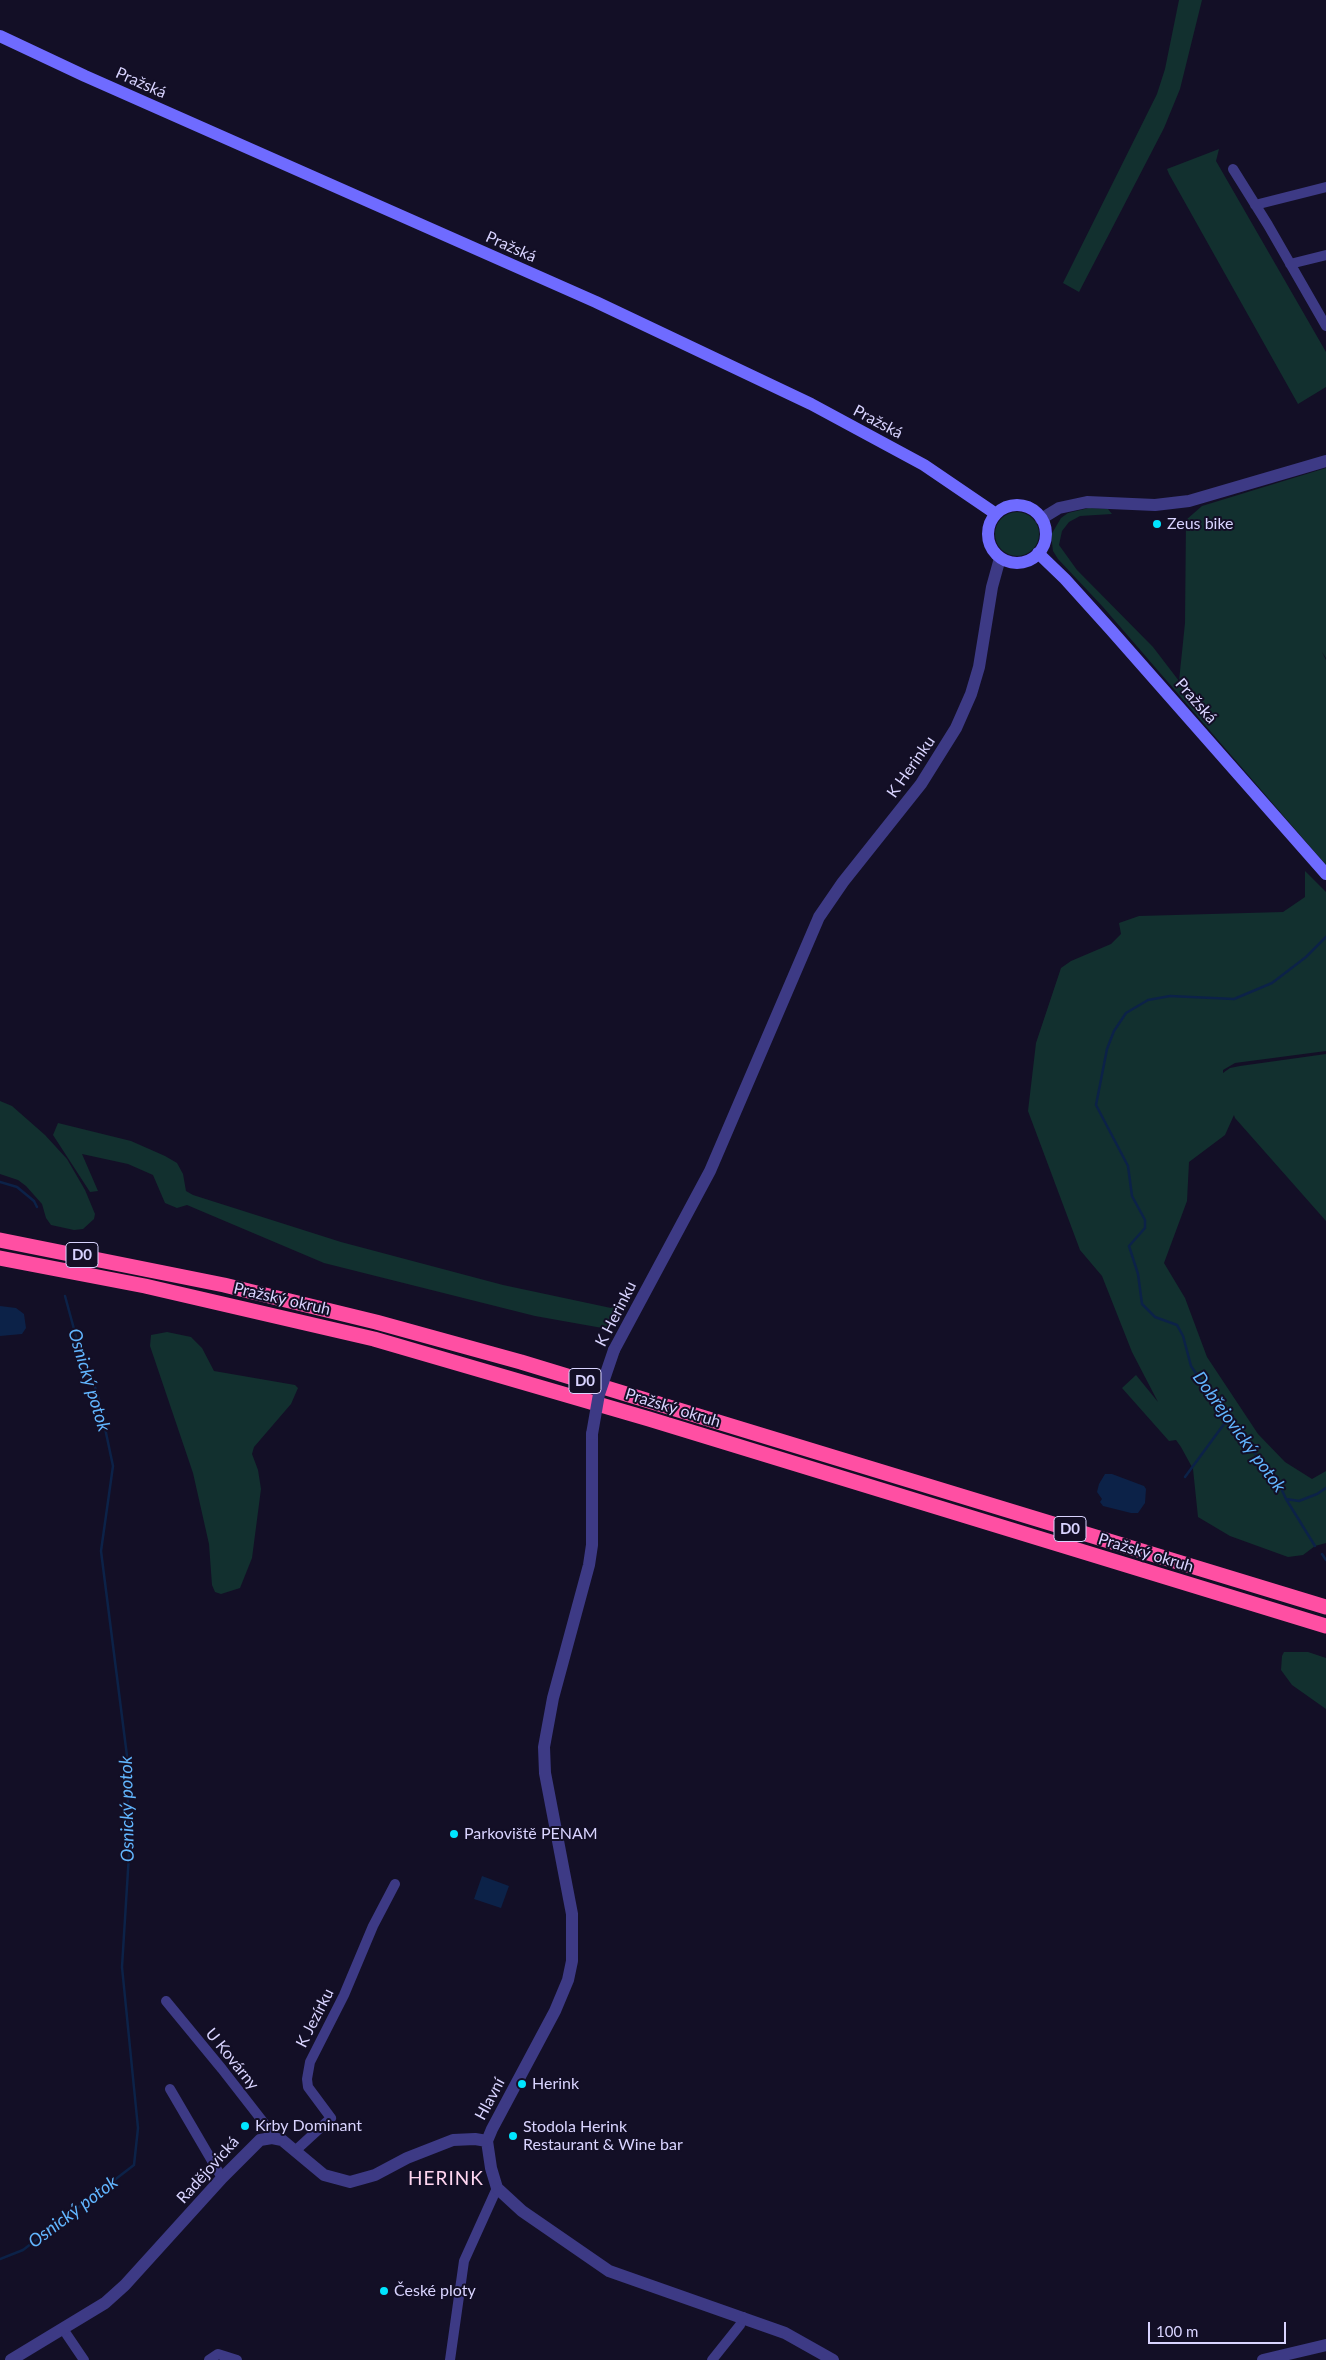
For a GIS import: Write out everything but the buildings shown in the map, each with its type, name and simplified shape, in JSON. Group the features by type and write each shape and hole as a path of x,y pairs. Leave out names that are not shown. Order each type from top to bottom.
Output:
{"highway":[{"name":"Pražský okruh","path":"0,1240 139,1267 319,1307 521,1362 1326,1607"},
{"name":"Pražský okruh","path":"0,1258 145,1286 374,1339 514,1378 1326,1626"}],"main road":[{"name":"Pražská","path":"0,36 85,76 596,302 811,404 924,465 996,514"},
{"path":"1018,505 1031,509 1041,519 1045,528 1045,538 1038,554 1030,560 1010,562 1000,558 991,547 988,537 989,526 996,514 1007,506 1018,505"},
{"name":"Pražská","path":"1038,554 1065,579 1112,630 1326,874"}],"street":[{"path":"1233,169 1326,326"},
{"path":"1255,205 1326,187"},
{"path":"1290,264 1326,255"},
{"path":"1041,519 1059,508 1087,502 1155,506 1189,502 1326,461"},
{"name":"K Herinku","path":"544,1747 552,1698 589,1565 592,1546 592,1434 599,1394 614,1350 710,1171 818,920 834,894 892,822 946,746 975,682 984,646 993,579 1000,558"},
{"name":"Hlavní","path":"497,2188 491,2168 487,2141 495,2122 555,2011 568,1980 572,1960 572,1914 545,1773 544,1747"},
{"name":"K Jezírku","path":"295,2151 331,2118 308,2087 306,2080 310,2062 395,1884"},
{"name":"U Kovárny","path":"166,2001 264,2122 272,2138"},
{"path":"170,2089 222,2178"},
{"path":"272,2138 282,2140 324,2174 339,2180 354,2182 453,2140 475,2139 487,2141"},
{"name":"Radějovická","path":"11,2360 105,2303 125,2285 255,2142 272,2138"},
{"path":"450,2360 464,2261 497,2188 522,2211 609,2271 785,2333 833,2360"},
{"path":"712,2360 740,2325 743,2317"},
{"path":"63,2330 84,2360"},
{"path":"1263,2360 1326,2345"},
{"path":"209,2360 212,2356 218,2354 237,2360"}],"green space":[{"path":"1179,0 1202,0 1180,89 1164,128 1079,292 1063,283 1157,94 1165,69"},
{"path":"1219,149 1216,161 1326,352 1326,387 1298,404 1167,169"},
{"path":"1326,468 1326,658 1322,652 1326,660 1326,865 1103,607 1058,559 1053,551 1051,535 1061,518 1068,513 1089,508 1108,509 1112,514 1080,516 1069,522 1062,531 1059,545 1077,570 1153,647 1179,681 1185,623 1186,520 1202,506"},
{"path":"1021,512 1033,518 1038,525 1038,543 1033,550 1026,555 1013,556 1005,553 998,546 995,530 998,522 1005,515"},
{"path":"1305,871 1326,892 1326,1051 1235,1063 1223,1070 1223,1073 1230,1068 1240,1066 1326,1054 1326,1221 1234,1115 1225,1135 1189,1162 1187,1201 1164,1263 1185,1298 1207,1357 1258,1434 1285,1462 1312,1479 1326,1471 1326,1543 1315,1546 1303,1555 1288,1557 1230,1536 1198,1517 1193,1469 1181,1447 1176,1440 1169,1441 1122,1388 1136,1375 1158,1402 1132,1352 1102,1276 1080,1250 1028,1111 1036,1043 1061,968 1071,961 1111,944 1121,934 1119,923 1139,916 1283,912 1305,897"},
{"path":"0,1101 12,1106 45,1135 67,1159 85,1190 95,1214 94,1219 83,1229 74,1230 51,1225 46,1218 42,1204 26,1186 18,1180 0,1174"},
{"path":"58,1123 131,1141 165,1156 177,1163 183,1174 186,1191 193,1195 341,1242 503,1285 611,1308 625,1300 608,1329 535,1316 324,1263 187,1205 177,1208 165,1203 153,1175 128,1164 82,1154 98,1191 90,1192 53,1135"},
{"path":"167,1332 191,1337 202,1348 214,1371 295,1385 298,1388 291,1404 254,1447 252,1454 258,1470 261,1489 252,1558 240,1588 221,1594 215,1592 212,1585 209,1544 193,1473 150,1346 151,1335"},
{"path":"1284,1652 1308,1652 1326,1658 1326,1709 1292,1685 1281,1670"}],"water":[{"path":"0,1306 16,1308 24,1314 26,1328 22,1334 0,1336"},
{"path":"1105,1474 1112,1474 1144,1486 1146,1489 1145,1503 1138,1513 1103,1506 1100,1502 1102,1499 1097,1492"},
{"path":"482,1876 509,1886 501,1908 474,1899"}],"waterway":[{"name":"Dobřejovický potok","path":"1315,1546 1286,1499 1276,1477 1236,1432 1191,1366 1183,1336 1177,1325 1155,1317 1142,1304 1138,1274 1129,1246 1145,1228 1145,1220 1132,1196 1128,1166 1096,1105 1107,1049 1114,1031 1126,1013 1148,1000 1170,996 1234,999 1272,983 1306,957 1326,937"},
{"name":"Osnický potok","path":"0,1182 17,1187 34,1201 37,1207"},
{"name":"Osnický potok","path":"0,2259 23,2250 134,2165 138,2128 122,1967 129,1854 127,1756 101,1551 113,1466 98,1395 77,1340 65,1296"},
{"path":"1185,1477 1227,1420"},
{"path":"1286,1499 1299,1501 1317,1494 1326,1488"},
{"name":"Dobřejovický potok","path":"1322,1554 1326,1560"}],"place":[{"name":"Zeus bike","path":"1157,524"},
{"name":"Parkoviště PENAM","path":"454,1834"},
{"name":"Herink","path":"522,2084"},
{"name":"Krby Dominant","path":"245,2126"},
{"name":"Stodola Herink Restaurant & Wine bar","path":"513,2136"},
{"name":"České ploty","path":"384,2291"}],"district":[{"name":"HERINK","path":"446,2179"}]}
